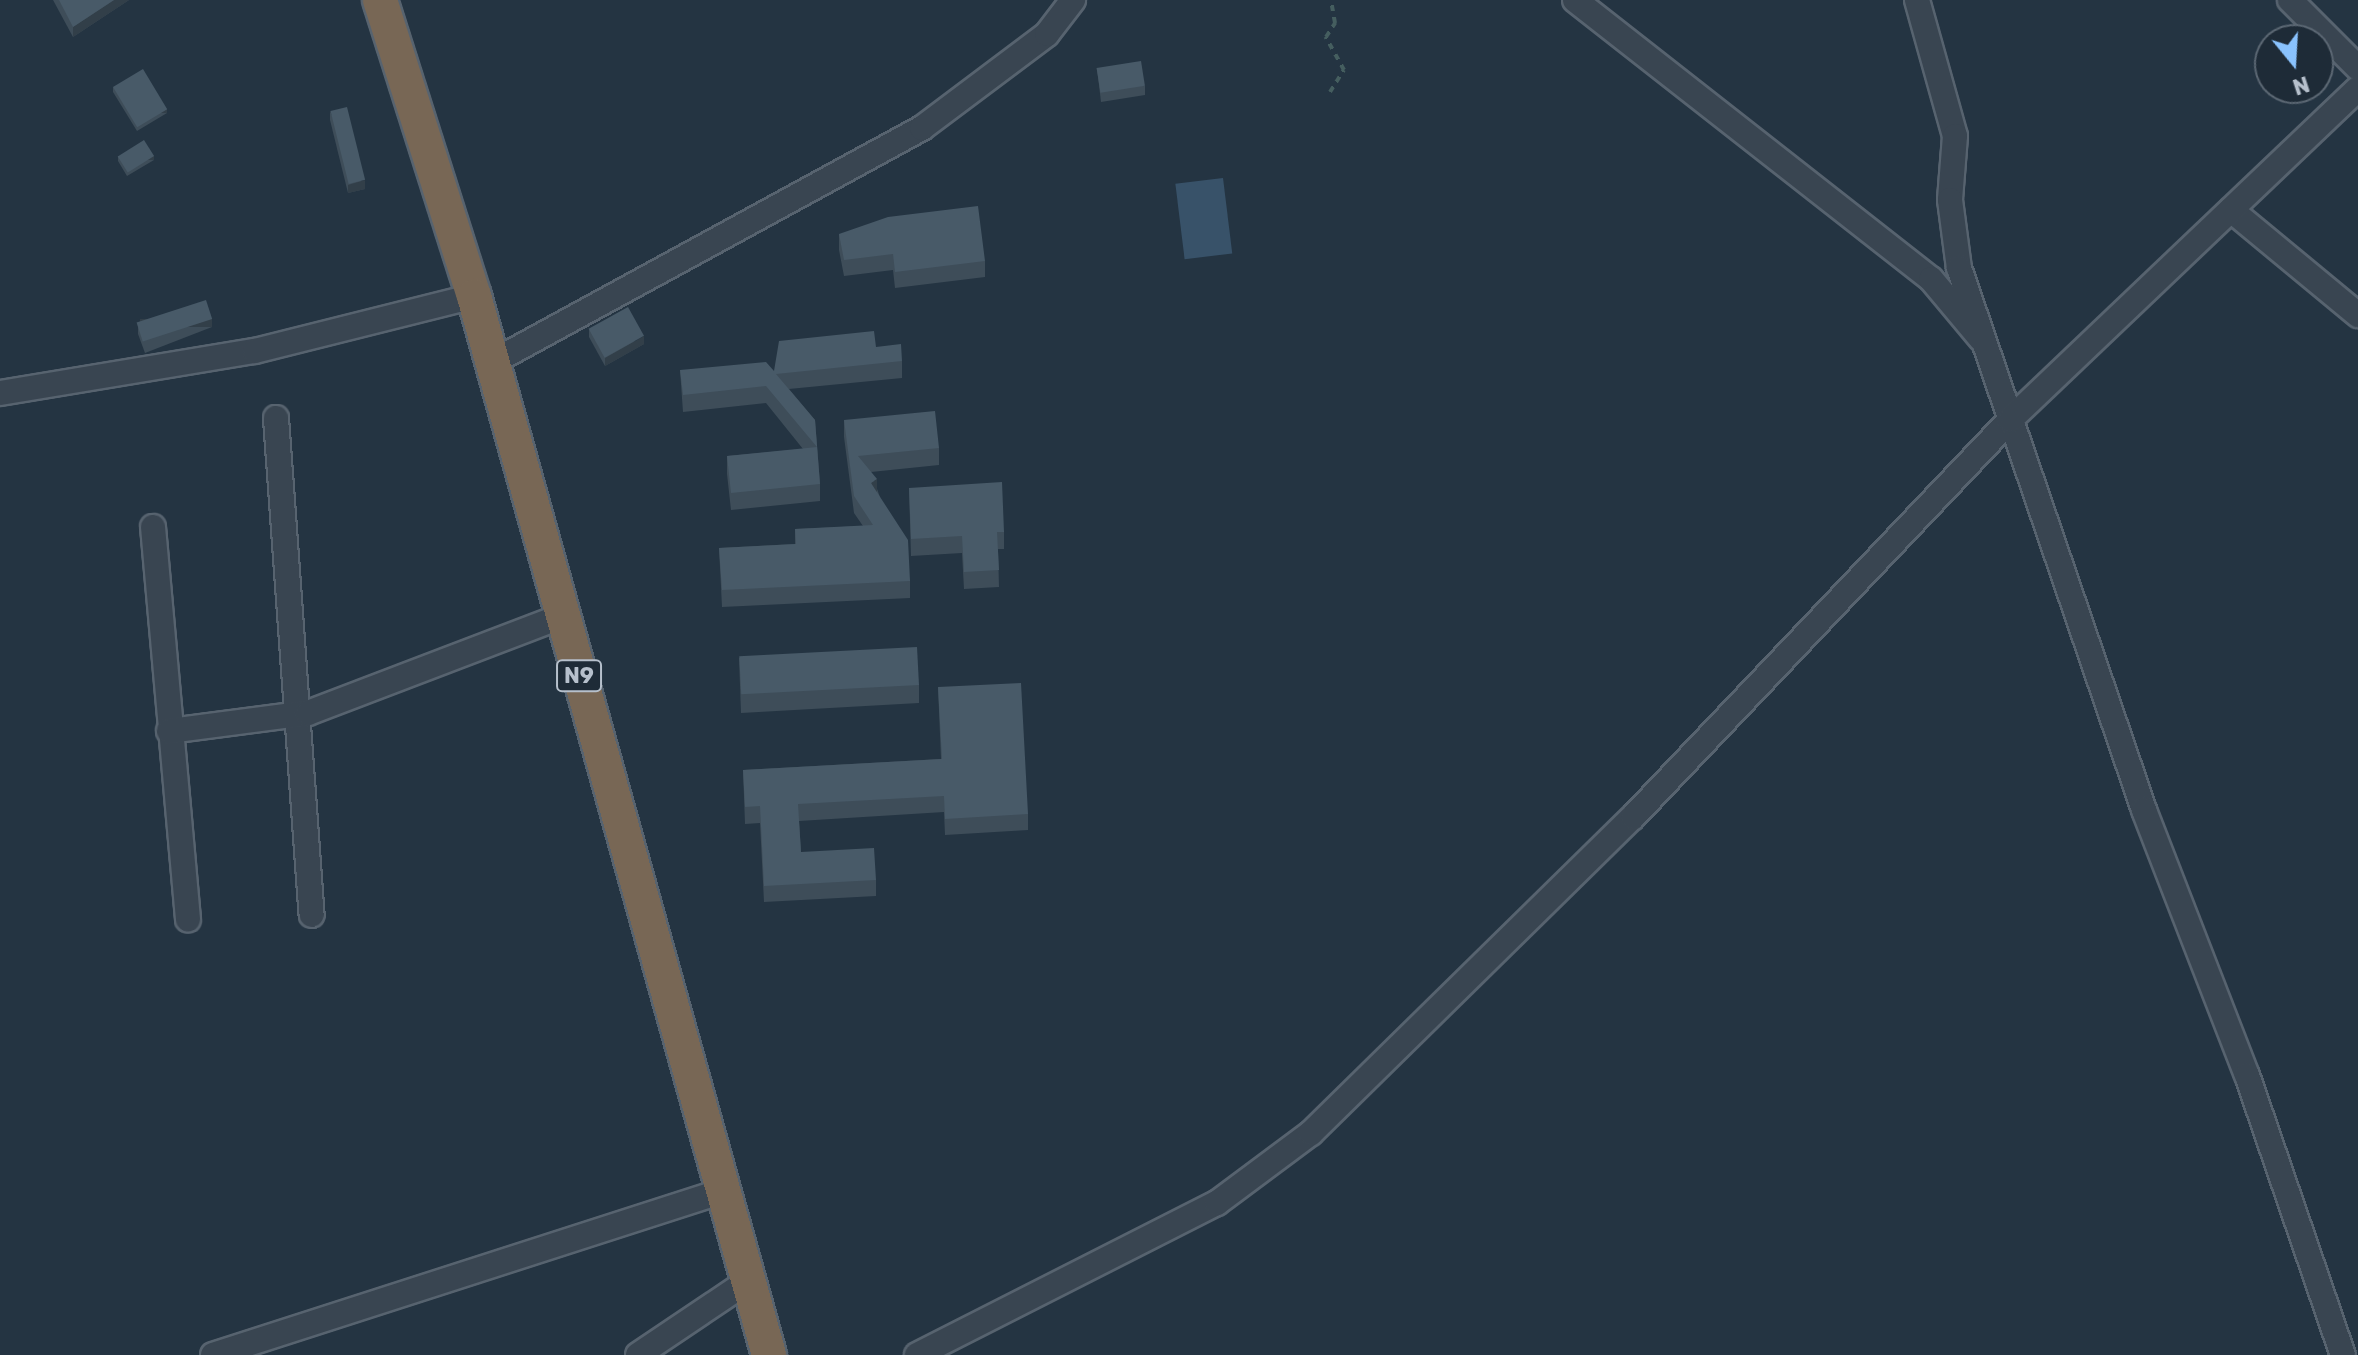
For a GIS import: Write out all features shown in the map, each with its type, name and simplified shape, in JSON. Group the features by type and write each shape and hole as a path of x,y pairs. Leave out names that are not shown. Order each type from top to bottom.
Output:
{"highway":[{"name":"N9","path":"380,0 474,296 769,1355"}],"street":[{"path":"491,363 922,128 1047,34 1073,0"},
{"path":"1575,0 1931,279 1987,347"},
{"path":"1917,0 1955,136 1950,200 1959,268 2010,420 2343,1355"},
{"path":"2290,0 2358,68"},
{"path":"917,1355 1217,1203 1311,1133 1633,817 2010,420 2358,89"},
{"path":"2231,210 2358,315"},
{"path":"0,393 255,351 474,296"},
{"path":"276,418 312,915"},
{"path":"153,527 188,919"},
{"path":"169,731 296,715 462,659 562,616"},
{"path":"213,1355 723,1191"},
{"path":"638,1355 748,1281"}],"path":[{"path":"1330,92 1344,70 1326,37 1335,23 1331,0"}],"water":[{"path":"1223,178 1232,253 1185,259 1175,184"}],"building":[{"path":"59,0 114,0 73,27"},
{"path":"1141,61 1145,86 1100,93 1097,68"},
{"path":"143,69 167,109 137,127 113,87"},
{"path":"347,107 365,180 349,184 331,111"},
{"path":"144,140 154,156 128,173 118,156"},
{"path":"978,206 985,261 895,272 893,254 844,260 839,234 888,217"},
{"path":"206,300 212,319 143,342 137,323"},
{"path":"628,307 644,336 605,358 589,329"},
{"path":"874,331 876,347 901,344 902,361 776,374 815,420 820,484 731,493 727,456 817,447 766,386 683,395 680,370 766,362 774,371 779,341"},
{"path":"935,411 939,448 858,456 877,479 871,483 908,540 910,581 722,590 719,548 796,544 795,529 873,525 854,496 844,420"},
{"path":"1002,482 1004,532 997,532 999,570 964,572 962,536 911,539 909,488"},
{"path":"917,647 919,685 741,694 739,656"},
{"path":"1021,683 1028,814 945,819 944,796 798,804 801,852 874,848 876,880 764,886 760,806 745,807 743,770 942,759 938,687"}]}
